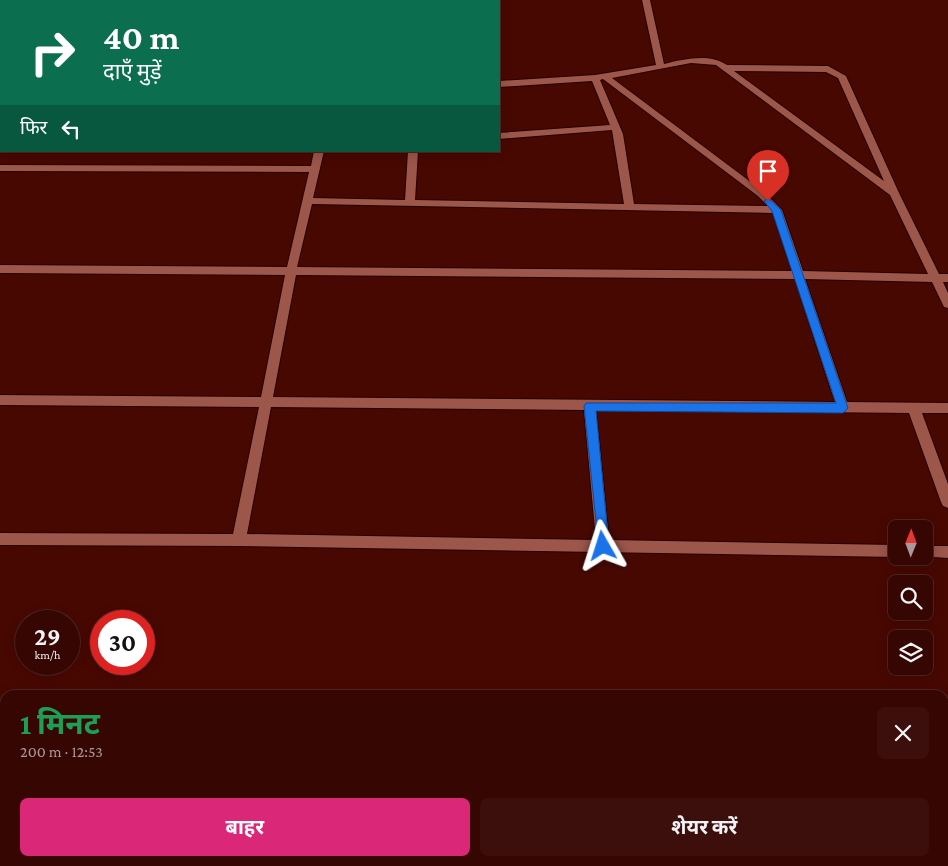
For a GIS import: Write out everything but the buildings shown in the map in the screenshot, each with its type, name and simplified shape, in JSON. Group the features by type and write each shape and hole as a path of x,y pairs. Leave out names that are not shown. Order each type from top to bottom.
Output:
{"street":[{"path":"646,0 661,67"},
{"path":"500,84 600,77 699,60 718,63 894,193"},
{"path":"726,68 828,69 839,73 845,79 894,193 948,304"},
{"path":"600,77 616,126 629,206"},
{"path":"600,77 761,194 777,210 843,408"},
{"path":"500,136 616,126"},
{"path":"240,540 265,404 319,152"},
{"path":"410,202 413,152"},
{"path":"0,168 316,169"},
{"path":"308,201 777,210"},
{"path":"0,269 799,275 948,278"},
{"path":"0,400 265,404 948,408"},
{"path":"590,406 603,546"},
{"path":"914,409 948,502"},
{"path":"0,539 240,540 888,551"},
{"path":"933,552 948,552"}],"route":[{"path":"603,546 590,406 843,408 777,210 768,201"}]}
